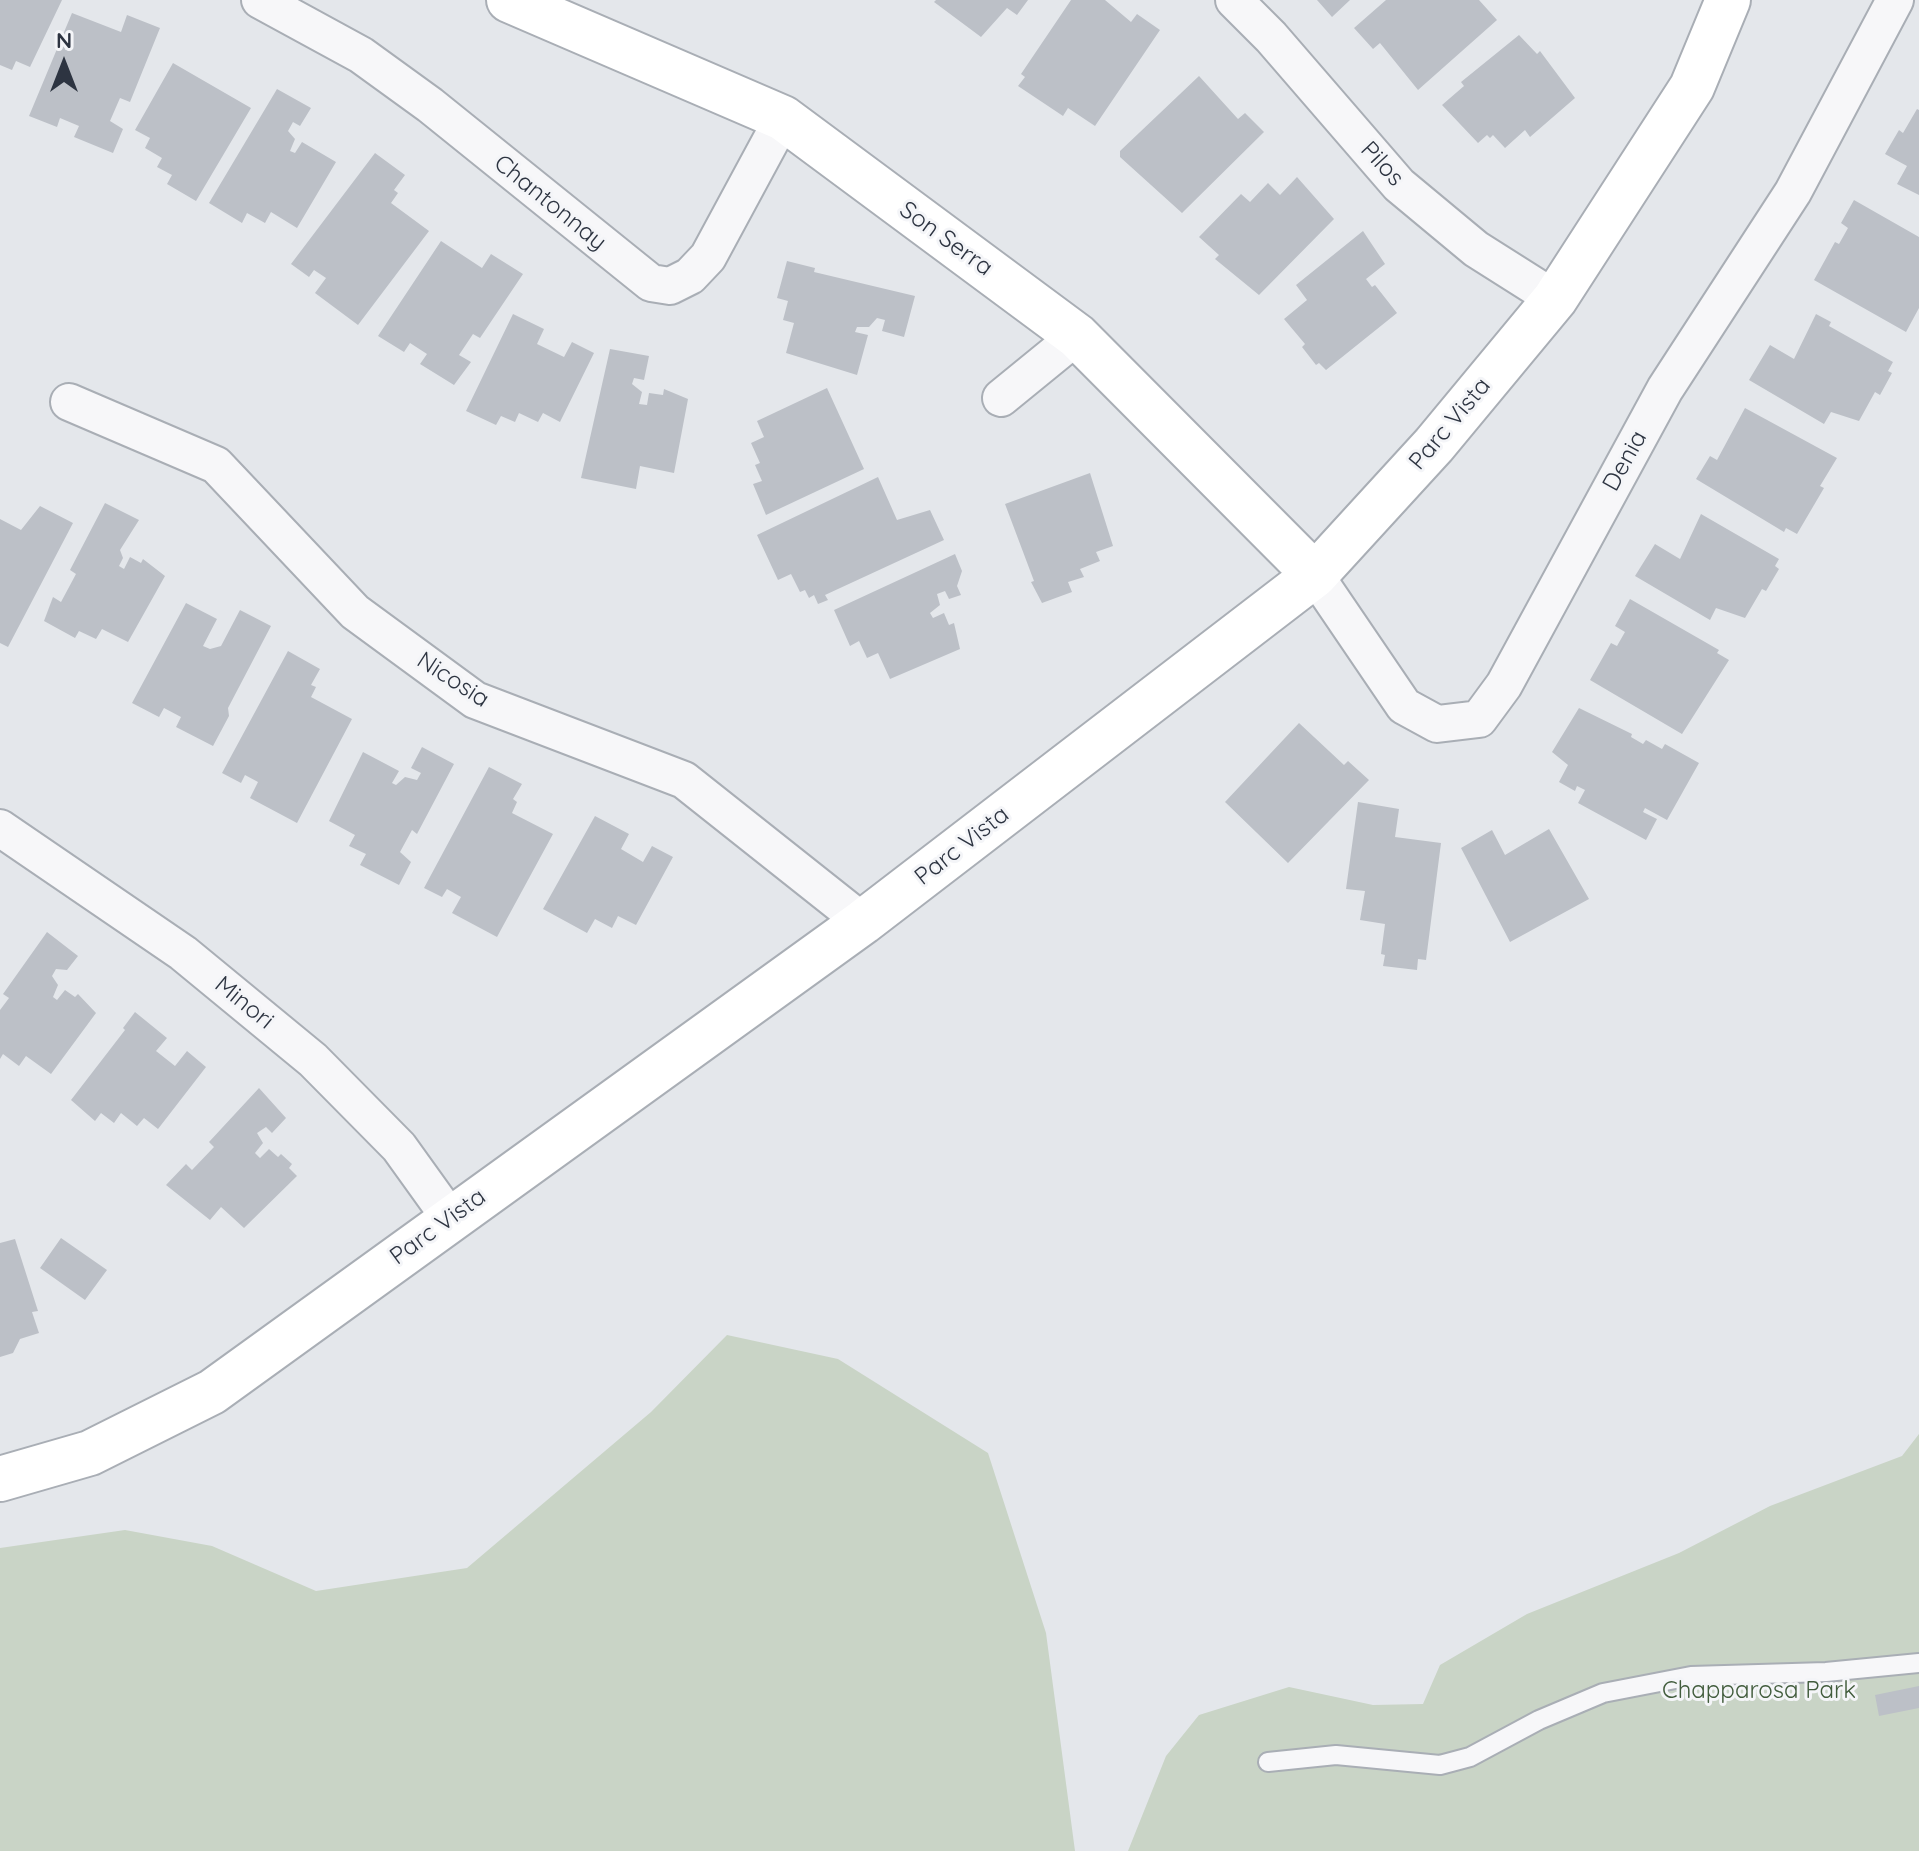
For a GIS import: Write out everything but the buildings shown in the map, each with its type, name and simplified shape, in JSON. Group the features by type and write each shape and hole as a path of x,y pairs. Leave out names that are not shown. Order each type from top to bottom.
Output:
{"street":[{"name":"Chantonnay","path":"260,0 373,63 651,283 670,286 690,276 708,257 783,118"},
{"name":"Son Serra","path":"509,0 783,118 1077,336 1315,575"},
{"name":"Pilos","path":"1234,0 1399,185 1476,249 1555,299"},
{"name":"Parc Vista","path":"0,1479 90,1453 212,1392 863,922 1315,575 1434,445 1555,299 1692,87 1728,0"},
{"name":"Denia","path":"1315,575 1404,706 1437,724 1479,719 1504,685 1665,389 1793,192 1895,0"},
{"path":"1001,398 1077,336"},
{"name":"Nicosia","path":"69,402 216,465 355,612 475,700 684,780 863,922"},
{"name":"Minori","path":"0,828 183,953 313,1060 399,1147 450,1218"}],"lane":[{"path":"1268,1762 1336,1755 1440,1765 1470,1757 1539,1720 1603,1693 1691,1676 1826,1672 1919,1663"}],"green space":[{"path":"727,1335 838,1359 988,1453 1046,1633 1075,1851 0,1851 0,1548 125,1530 212,1546 316,1591 467,1568 651,1412"},
{"name":"Chapparosa Park","path":"1919,1434 1919,1851 1128,1851 1166,1756 1199,1715 1289,1687 1373,1705 1423,1704 1440,1665 1527,1614 1679,1553 1770,1506 1902,1456"}]}
